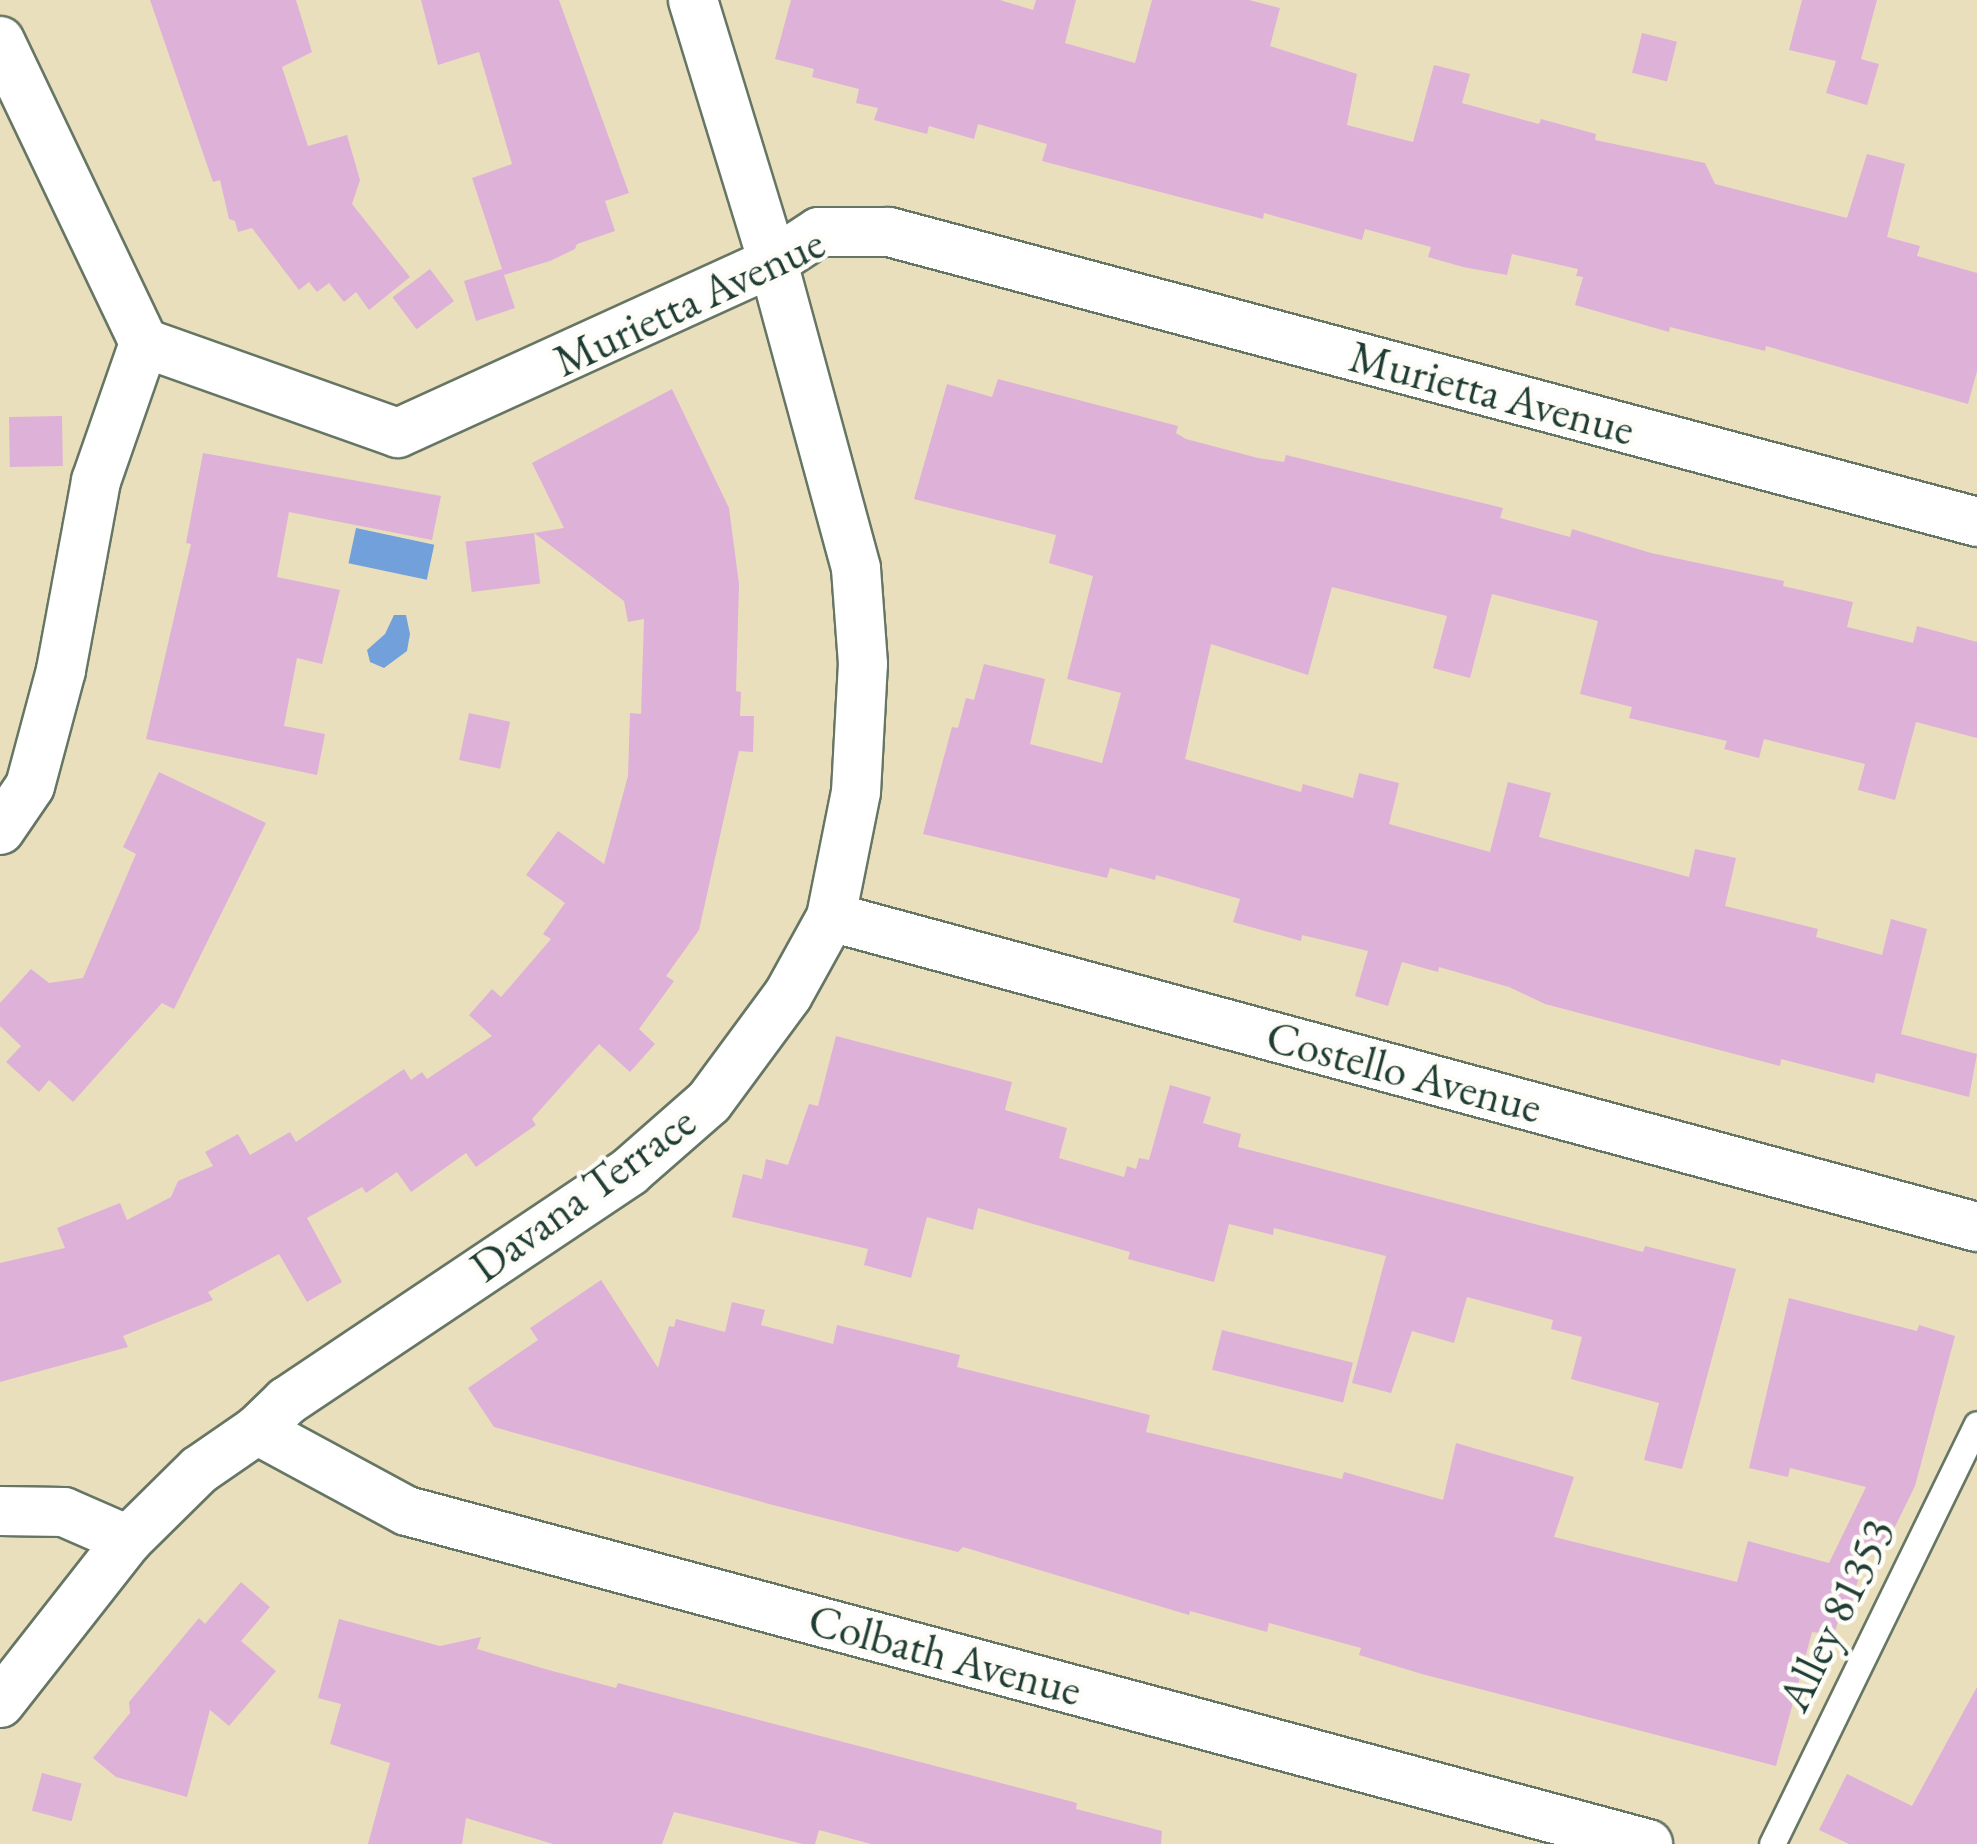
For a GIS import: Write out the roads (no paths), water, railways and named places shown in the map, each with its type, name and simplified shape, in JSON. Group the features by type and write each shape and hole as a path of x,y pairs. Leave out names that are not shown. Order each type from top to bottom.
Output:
{"street":[{"name":"Davana Terrace","path":"0,1703 128,1540 199,1470 258,1430 287,1401 628,1172 709,1102 788,994 831,917 856,792 863,664 856,568 773,262 694,0"},
{"path":"0,41 144,343 96,481 62,670 30,786 0,830"},
{"name":"Murietta Avenue","path":"144,343 398,433 773,262 820,232 888,232 1977,522"},
{"name":"Costello Avenue","path":"831,917 1977,1227"},
{"name":"Colbath Avenue","path":"258,1430 407,1511 1648,1844"},
{"path":"0,1511 64,1512 128,1540"}],"lane":[{"name":"Alley 81353","path":"1772,1844 1977,1424"}],"water":[{"path":"356,528 434,545 427,580 349,563"},
{"path":"394,615 406,615 410,634 407,651 384,668 370,662 367,650 385,634"}]}
